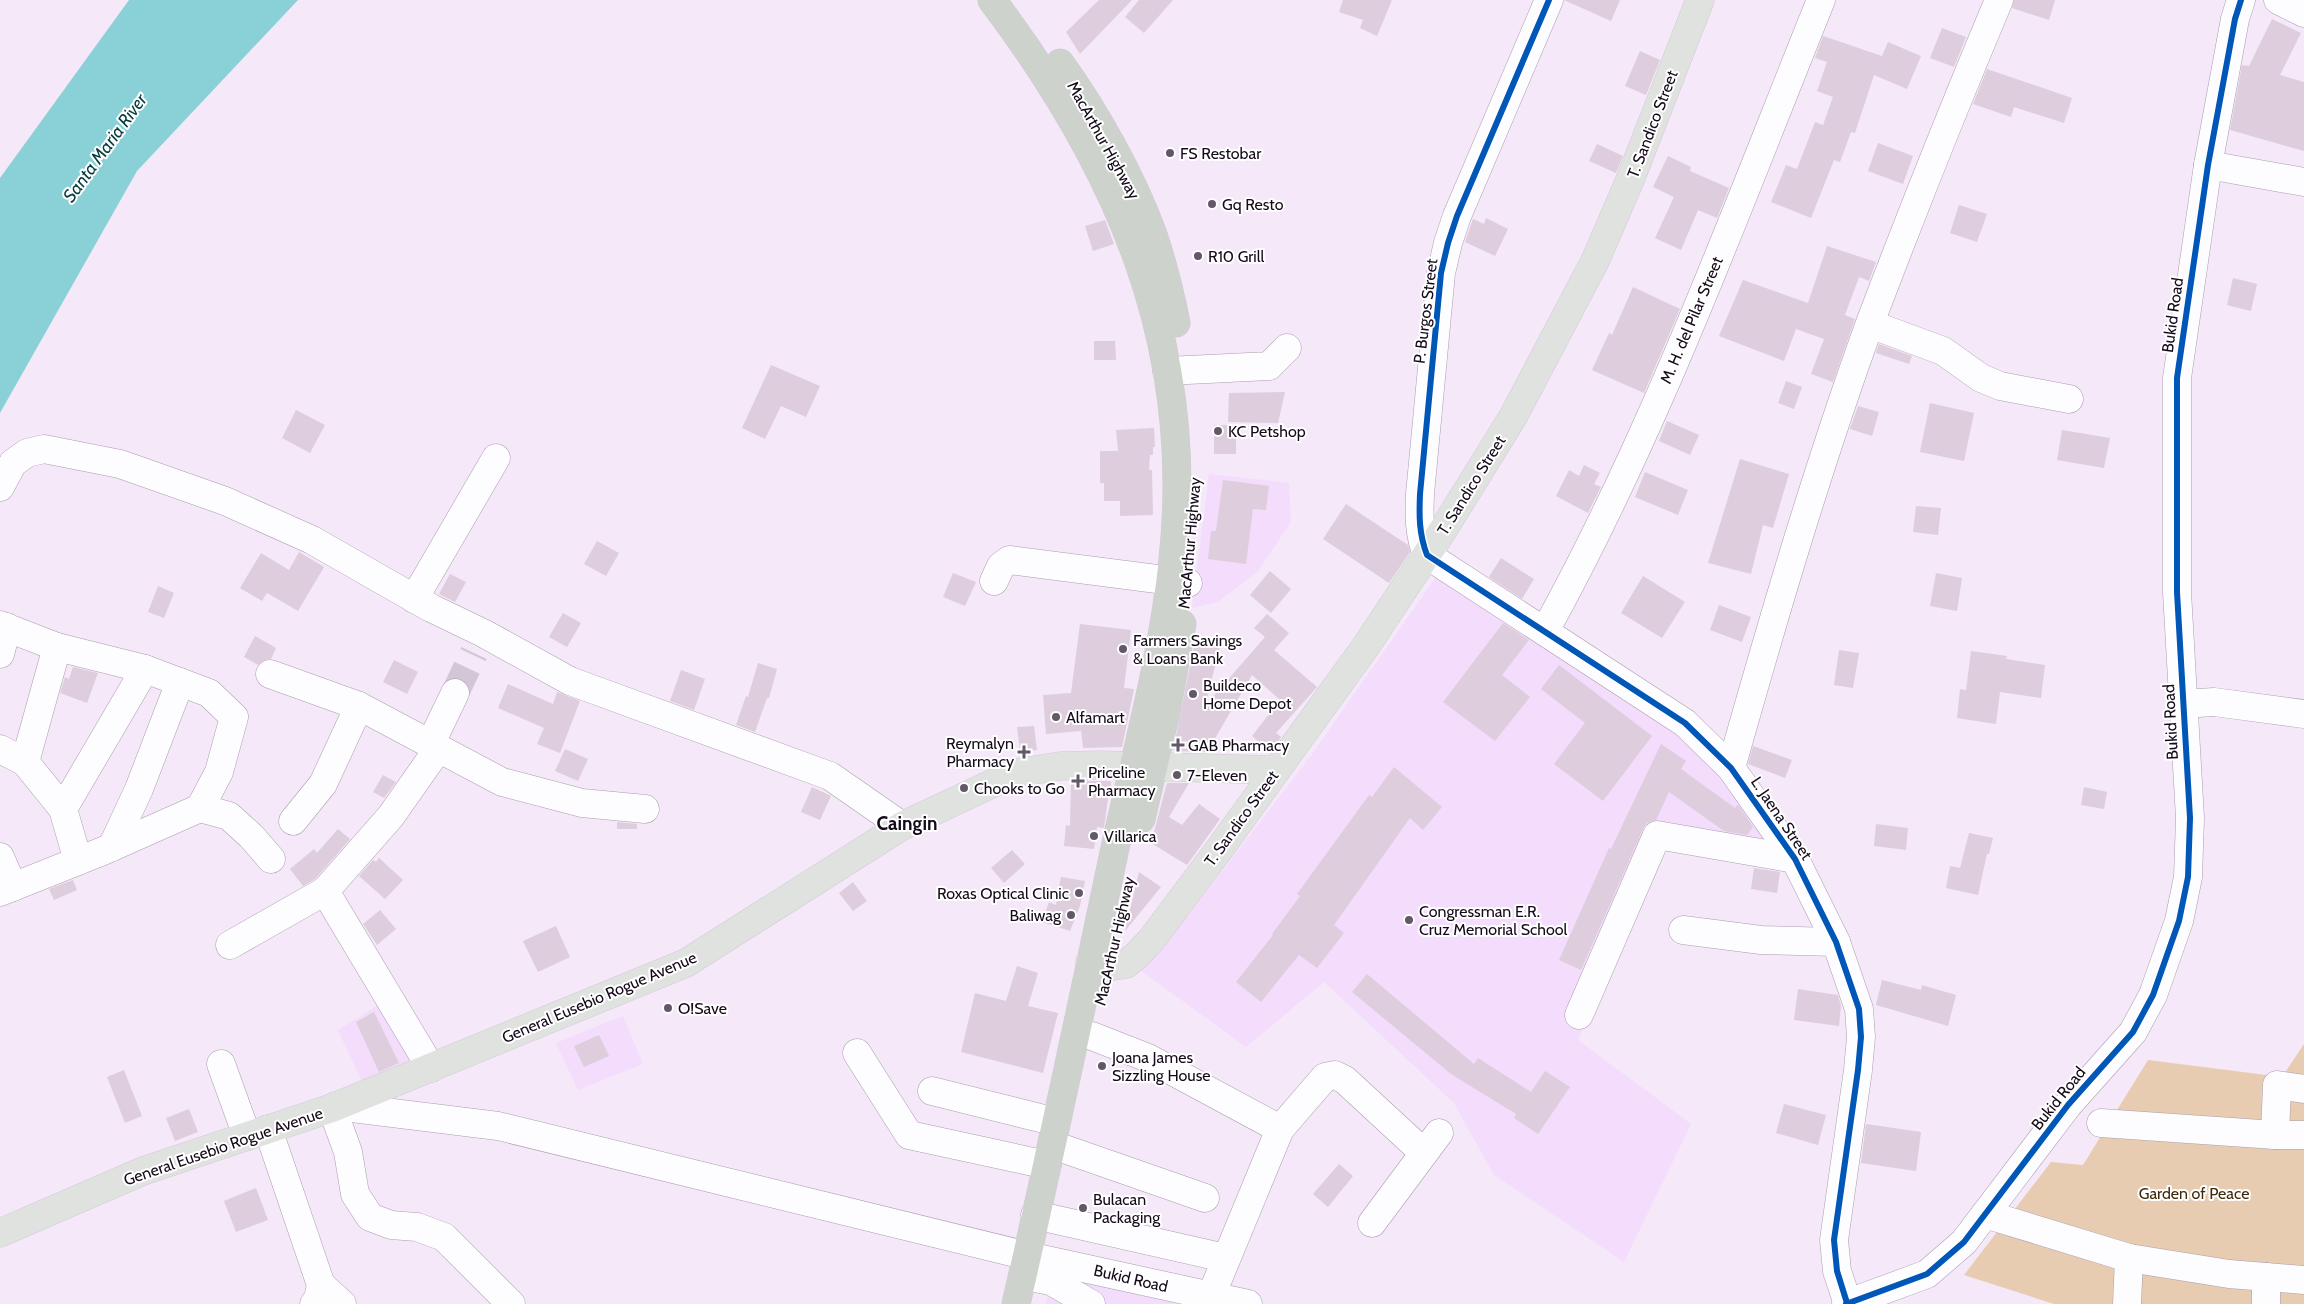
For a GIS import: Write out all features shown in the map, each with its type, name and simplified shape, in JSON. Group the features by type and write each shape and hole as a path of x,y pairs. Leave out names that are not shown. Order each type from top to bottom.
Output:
{"highway":[{"name":"MacArthur Highway","path":"992,0 1052,85 1095,160 1133,241 1158,322 1176,371 1195,453 1196,487 1179,582 1157,657 1143,766 1099,964 1066,1084 1035,1215 1031,1263 1016,1304"},
{"name":"MacArthur Highway","path":"1014,0 1064,68 1100,128 1138,198 1167,281 1176,371"},
{"name":"MacArthur Highway","path":"1066,1084 1092,1036 1099,964"}],"main road":[{"name":"T. Sandico Street","path":"1099,964 1126,964 1152,939 1366,646 1427,555 1514,415 1595,262 1630,180 1700,0"},
{"name":"General Eusebio Rogue Avenue","path":"0,1233 143,1171 334,1107 686,963 902,826 1015,773 1060,766 1143,766 1275,770"}],"street":[{"name":"P. Burgos Street","path":"1427,555 1420,529 1420,494 1441,272 1448,243 1458,216 1549,0"},
{"name":"M. H. del Pilar Street","path":"1545,631 1582,564 1645,433 1821,0"},
{"path":"1731,768 1783,584 1870,324 1999,0"},
{"name":"Bukid Road","path":"1847,1304 1927,1274 1964,1242 2068,1105 2133,1032 2153,995 2179,921 2188,878 2190,818 2177,592 2177,378 2208,165 2235,19 2241,0"},
{"path":"2278,0 2304,13"},
{"path":"2208,165 2304,182"},
{"path":"1870,324 1943,351 1981,378 2000,386 2069,399"},
{"path":"1176,371 1269,366 1287,348"},
{"path":"0,488 13,463 27,453 44,450 120,464 225,500 312,540 414,598 479,643 570,681 830,776 902,826"},
{"path":"414,598 496,458"},
{"name":"L. Jaena Street","path":"1427,555 1685,722 1731,768 1795,859 1836,942 1859,1009 1861,1037 1834,1240 1837,1272 1847,1304"},
{"path":"994,581 1000,566 1009,560 1179,582"},
{"path":"0,654 3,626 57,647 145,669 209,693 234,717 219,772 200,808 112,847 6,889 0,857"},
{"path":"25,762 57,647"},
{"path":"63,809 145,669"},
{"path":"270,674 359,706 502,782 582,803 645,809"},
{"path":"112,847 139,789 180,682"},
{"path":"230,944 325,891 391,816 434,747 455,693"},
{"path":"2182,704 2214,702 2304,714"},
{"path":"293,822 323,784 359,706"},
{"path":"0,749 25,762 63,809 78,861"},
{"path":"200,808 229,816 252,836 271,859"},
{"path":"1579,1014 1657,835 1795,859"},
{"path":"325,891 432,1068"},
{"path":"1683,930 1770,940 1836,942"},
{"path":"1092,1036 1148,1058 1280,1128"},
{"path":"857,1053 910,1135 1052,1144"},
{"path":"221,1064 257,1133 318,1294 342,1304"},
{"path":"1211,1296 1280,1128 1325,1077 1336,1075 1363,1096 1432,1143 1372,1223"},
{"path":"2275,1135 2277,1085 2304,1089"},
{"path":"932,1091 1052,1144 1205,1198"},
{"path":"511,1304 444,1237 418,1227 391,1225 370,1217 356,1194 348,1152 334,1107 498,1126 1031,1263 1051,1281 1091,1304"},
{"path":"2102,1123 2275,1135 2304,1135"},
{"path":"1985,1214 2129,1258 2229,1274 2304,1280"},
{"path":"1035,1215 1225,1258"},
{"path":"2127,1304 2129,1258"},
{"name":"Bukid Road","path":"1031,1263 1248,1304"},
{"path":"2266,1277 2266,1304"}],"shaded area":[{"path":"1209,474 1289,483 1291,522 1258,571 1218,602 1192,608"},
{"name":"Congressman E.R. Cruz Memorial School","path":"1438,574 1676,728 1718,766 1781,865 1668,844 1578,1040 1691,1124 1624,1262 1494,1175 1454,1103 1324,982 1246,1047 1140,970 1191,912 1313,753"},
{"path":"383,1002 420,1064 364,1086 338,1030"},
{"path":"623,1016 643,1064 578,1090 556,1043"},
{"path":"1055,1265 1222,1304 1046,1304"}],"green space":[{"name":"Garden of Peace","path":"2304,1044 2304,1304 2054,1304 1964,1275 2051,1162 2083,1165 2148,1060 2282,1077"}],"water":[{"name":"Santa Maria River","path":"129,0 298,0 137,171 0,413 0,178"}],"building":[{"path":"1099,0 1132,0 1080,54 1066,32"},
{"path":"1139,0 1173,0 1144,33 1125,17"},
{"path":"1343,0 1392,0 1377,36 1360,28 1363,20 1339,12"},
{"path":"1564,0 1620,0 1611,21"},
{"path":"2014,0 2055,0 2049,20 2012,8"},
{"path":"2272,19 2301,33 2280,75 2304,82 2304,151 2230,130 2242,65 2249,66"},
{"path":"1942,28 1966,37 1954,67 1930,58"},
{"path":"1823,36 1882,56 1888,42 1921,56 1907,89 1874,75 1855,133 1851,132 1840,162 1834,160 1811,218 1771,202 1786,165 1797,169 1815,122 1823,125 1833,97 1817,91 1827,62 1815,58"},
{"path":"1640,51 1660,60 1646,95 1625,86"},
{"path":"1987,69 2072,98 2064,123 2014,107 2011,117 1973,104"},
{"path":"1878,143 1913,156 1903,184 1868,171"},
{"path":"1597,144 1623,156 1616,173 1589,161"},
{"path":"1668,156 1691,167 1690,171 1729,188 1717,218 1698,210 1681,250 1655,238 1674,197 1653,187"},
{"path":"1959,205 1987,214 1977,242 1950,233"},
{"path":"1486,218 1508,229 1495,256 1465,242 1473,219 1484,224"},
{"path":"1105,220 1114,244 1093,251 1085,226"},
{"path":"1827,246 1876,262 1869,281 1859,277 1845,315 1855,319 1833,382 1811,374 1824,339 1796,329 1784,361 1719,336 1743,280 1808,303"},
{"path":"2233,278 2257,284 2251,311 2227,305"},
{"path":"1633,287 1680,309 1644,393 1592,370 1609,333 1612,335"},
{"path":"1094,341 1115,341 1116,360 1094,360"},
{"path":"1879,344 1912,356 1909,364 1876,353"},
{"path":"771,365 820,386 806,417 781,406 765,439 742,428"},
{"path":"1786,381 1802,387 1794,409 1778,403"},
{"path":"1285,392 1278,423 1228,422 1229,393"},
{"path":"1930,403 1974,413 1964,461 1920,452"},
{"path":"1858,406 1879,412 1872,436 1850,429"},
{"path":"296,410 325,425 310,453 282,438"},
{"path":"1667,421 1699,435 1690,455 1659,441"},
{"path":"1214,425 1236,425 1236,454 1214,454"},
{"path":"1154,428 1155,447 1153,447 1153,455 1150,455 1149,470 1152,470 1153,515 1120,516 1120,501 1104,501 1104,483 1100,483 1100,451 1118,451 1116,430"},
{"path":"2062,430 2110,438 2104,468 2057,460"},
{"path":"1740,459 1789,474 1773,528 1763,525 1751,574 1708,563"},
{"path":"1584,465 1600,473 1594,484 1601,487 1588,513 1556,496 1569,470 1579,476"},
{"path":"1645,472 1688,490 1678,515 1635,497"},
{"path":"1223,480 1269,486 1266,510 1253,509 1246,564 1208,559 1211,531 1216,531"},
{"path":"1346,504 1408,545 1410,552 1389,583 1323,539"},
{"path":"1916,506 1941,508 1938,535 1913,532"},
{"path":"597,541 619,553 606,576 584,564"},
{"path":"299,552 324,567 298,611 267,593 262,601 240,588 261,553 289,570"},
{"path":"1501,558 1534,579 1522,599 1489,577"},
{"path":"1270,571 1291,589 1271,613 1250,595"},
{"path":"953,573 976,582 965,606 943,597"},
{"path":"1936,573 1962,578 1957,611 1930,606"},
{"path":"450,574 466,582 455,602 439,594"},
{"path":"1643,576 1685,602 1662,638 1621,613"},
{"path":"158,586 174,593 164,618 148,612"},
{"path":"1719,605 1751,617 1742,642 1710,630"},
{"path":"563,613 581,623 567,647 549,637"},
{"path":"1267,614 1289,633 1274,650 1317,687 1276,733 1281,737 1271,752 1252,736 1280,700 1252,675 1207,752 1173,751 1195,641 1220,647 1205,706 1265,637 1254,628"},
{"path":"1503,623 1529,640 1502,675 1530,697 1495,741 1443,702"},
{"path":"1080,624 1131,630 1124,688 1134,689 1122,747 1083,748 1081,731 1046,734 1043,695 1071,693"},
{"path":"255,636 276,648 271,659 267,659 258,665 244,657"},
{"path":"1839,650 1859,653 1853,688 1834,685"},
{"path":"1971,651 2007,656 2006,659 2045,665 2041,698 2000,692 1996,724 1957,718 1960,689 1966,690"},
{"path":"394,660 418,672 407,694 383,682"},
{"path":"758,663 777,669 769,698 767,698 755,732 736,725 746,696 748,697"},
{"path":"1559,665 1652,736 1603,801 1554,764 1585,723 1541,689"},
{"path":"73,667 98,673 87,703 60,693 65,677 69,679"},
{"path":"681,670 705,679 694,710 670,701"},
{"path":"508,684 553,704 557,692 580,701 560,753 537,744 544,728 498,708"},
{"path":"1034,726 1037,750 1020,751 1017,727"},
{"path":"1661,744 1686,761 1681,769 1735,808 1737,805 1739,806 1753,827 1747,835 1724,831 1669,792 1656,820 1647,823 1643,829 1581,970 1559,960 1609,848 1611,849"},
{"path":"1753,746 1792,760 1785,778 1748,764"},
{"path":"565,749 588,759 578,781 555,771"},
{"path":"1394,767 1442,807 1423,830 1410,818 1334,925 1344,933 1317,968 1299,955 1261,1002 1236,982 1273,935 1300,896 1297,894 1369,795 1372,797"},
{"path":"383,775 396,782 384,798 373,792"},
{"path":"1071,781 1111,781 1110,798 1108,798 1104,828 1097,827 1094,849 1064,846 1066,825 1070,826"},
{"path":"1167,783 1189,783 1169,817 1182,825 1199,804 1220,819 1187,865 1151,843"},
{"path":"812,787 831,796 820,820 801,812"},
{"path":"2084,787 2107,792 2104,809 2081,805"},
{"path":"617,822 637,824 637,829 617,829"},
{"path":"1876,824 1908,828 1906,850 1874,846"},
{"path":"338,829 350,839 315,879 303,886 290,869 314,849 317,853"},
{"path":"1969,833 1993,838 1989,854 1987,854 1978,895 1946,888 1950,866 1960,868"},
{"path":"1012,850 1025,864 1004,883 991,868"},
{"path":"379,858 403,880 385,899 359,876 373,860 376,862"},
{"path":"1754,868 1780,872 1777,893 1751,889"},
{"path":"1139,872 1161,887 1125,931"},
{"path":"1061,877 1085,881 1080,906 1070,931 1042,922 1049,902 1056,905"},
{"path":"73,880 77,890 54,900 49,889"},
{"path":"853,882 867,901 853,911 839,893"},
{"path":"380,910 396,929 377,945 363,924"},
{"path":"556,926 570,957 538,972 523,941"},
{"path":"1017,966 1038,973 1028,1006 1058,1013 1043,1073 961,1052 975,993 1006,1001"},
{"path":"1367,974 1474,1064 1478,1058 1531,1092 1545,1071 1570,1087 1538,1134 1514,1118 1516,1114 1451,1074 1352,992"},
{"path":"1882,980 1921,990 1922,985 1956,995 1948,1026 1876,1005"},
{"path":"1798,989 1838,995 1841,1006 1839,1026 1794,1020"},
{"path":"374,1012 399,1063 379,1072 356,1022"},
{"path":"599,1035 609,1056 584,1067 574,1046"},
{"path":"124,1070 142,1116 125,1123 107,1077"},
{"path":"1784,1104 1826,1115 1818,1145 1776,1133"},
{"path":"189,1109 198,1132 175,1141 166,1118"},
{"path":"1866,1124 1921,1132 1916,1171 1861,1163"},
{"path":"1339,1164 1353,1176 1328,1207 1313,1194"},
{"path":"256,1188 268,1220 236,1232 224,1201"}],"tunnel":[{"path":"455,693 474,653"}],"cycle path":[{"path":"1549,0 1457,216 1448,243 1441,273 1420,494 1422,540 1427,555 1685,723 1731,768 1795,859 1836,942 1859,1009 1861,1037 1858,1070 1834,1240 1837,1271 1847,1303"},
{"path":"1846,1304 1927,1274 1964,1242 2068,1105 2133,1032 2153,995 2179,921 2188,877 2190,818 2177,592 2177,378 2208,165 2235,19 2241,0"}],"place":[{"name":"FS Restobar","path":"1170,153"},
{"name":"Gq Resto","path":"1212,204"},
{"name":"R10 Grill","path":"1198,256"},
{"name":"KC Petshop","path":"1218,431"},
{"name":"Farmers Savings & Loans Bank","path":"1123,649"},
{"name":"Buildeco Home Depot","path":"1193,694"},
{"name":"Alfamart","path":"1056,717"},
{"name":"GAB Pharmacy","path":"1178,745"},
{"name":"Reymalyn Pharmacy","path":"1024,752"},
{"name":"7-Eleven","path":"1177,775"},
{"name":"Priceline Pharmacy","path":"1078,781"},
{"name":"Chooks to Go","path":"964,788"},
{"name":"Villarica","path":"1094,836"},
{"name":"Roxas Optical Clinic","path":"1079,893"},
{"name":"Baliwag","path":"1071,915"},
{"name":"Congressman E.R. Cruz Memorial School","path":"1409,920"},
{"name":"O!Save","path":"668,1008"},
{"name":"Joana James Sizzling House","path":"1102,1066"},
{"name":"Bulacan Packaging","path":"1083,1208"}],"district":[{"name":"Caingin","path":"907,823"}]}
